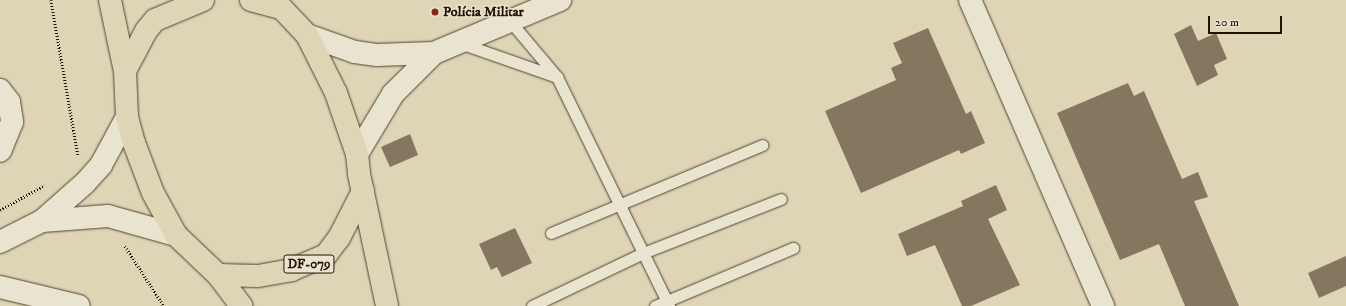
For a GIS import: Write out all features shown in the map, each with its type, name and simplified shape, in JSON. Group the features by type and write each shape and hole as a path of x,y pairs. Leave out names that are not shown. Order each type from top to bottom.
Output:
{"main road":[{"path":"110,0 125,71 127,117 134,143 153,193 176,235 218,275 241,306"},
{"path":"125,71 146,31 156,20 203,0"},
{"path":"251,0 277,4 307,35 336,92 357,154 363,191 387,306"},
{"name":"DF-079","path":"218,275 258,276 292,270 326,255 339,238 363,191"}],"street":[{"path":"307,35 355,52 377,55 434,53 460,43 509,20 560,0"},
{"path":"970,0 1103,306"},
{"path":"357,154 393,94 434,53"},
{"path":"0,90 9,102 12,122 0,151"},
{"path":"0,242 42,221 85,183 101,165 127,117"},
{"path":"42,221 108,216 176,235"},
{"path":"0,287 79,306"}],"lane":[{"path":"509,20 558,77 668,303"},
{"path":"460,43 558,77"},
{"path":"551,233 762,145"},
{"path":"532,306 643,253 781,199"},
{"path":"655,306 668,303 793,248"}],"path":[{"path":"51,0 79,165 85,183"},
{"path":"0,210 46,184"},
{"path":"108,216 147,284 164,306"}],"building":[{"path":"1191,25 1198,41 1216,33 1227,59 1214,65 1218,75 1197,86 1174,34"},
{"path":"928,28 966,114 971,111 985,143 961,154 959,150 861,193 825,111 896,80 891,68 902,63 893,43"},
{"path":"1128,83 1134,96 1144,91 1182,179 1198,172 1208,197 1194,201 1239,306 1185,306 1159,244 1120,260 1057,113"},
{"path":"410,134 418,155 390,167 381,147"},
{"path":"996,185 1007,210 988,219 1020,285 971,306 962,306 935,245 907,256 898,234 963,206 961,201"},
{"path":"515,228 532,263 502,277 497,267 491,270 479,244"},
{"path":"1346,256 1346,286 1319,298 1308,273"}],"place":[{"name":"Polícia Militar","path":"435,12"}]}
